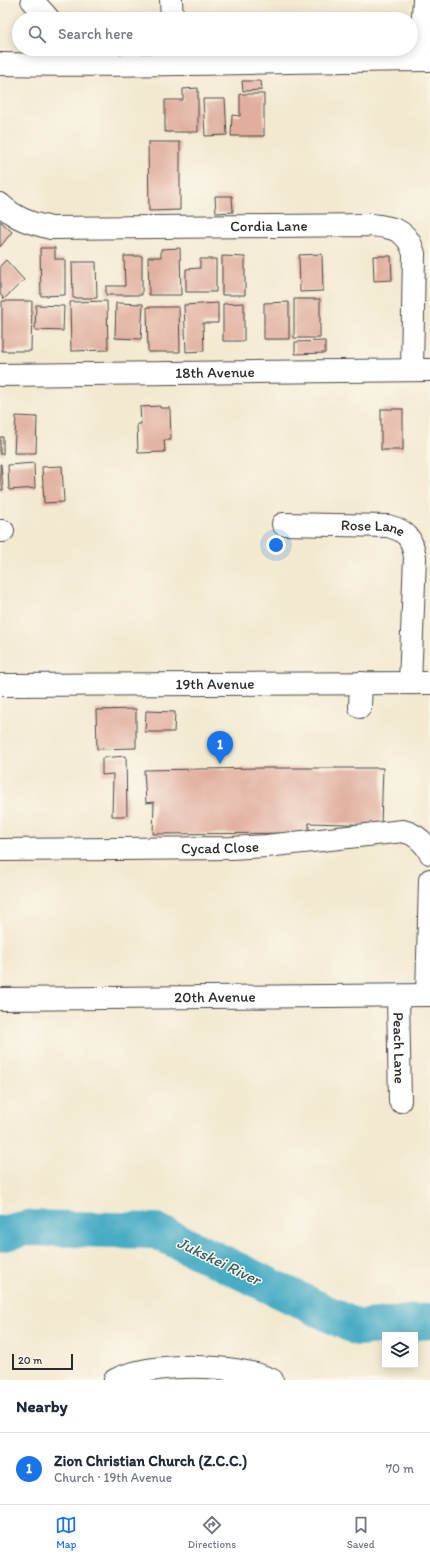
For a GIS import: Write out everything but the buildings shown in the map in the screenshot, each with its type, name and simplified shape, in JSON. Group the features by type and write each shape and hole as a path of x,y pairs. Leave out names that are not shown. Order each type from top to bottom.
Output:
{"street":[{"path":"32,0 43,12"},
{"path":"171,0 172,12"},
{"path":"0,64 60,57 425,60 424,0"},
{"name":"Cordia Lane","path":"0,204 18,218 33,224 51,228 371,225 394,228 409,240 414,254 421,370"},
{"name":"18th Avenue","path":"0,375 421,370"},
{"name":"Rose Lane","path":"283,524 388,526 397,528 409,536 413,545 415,557 420,683"},
{"path":"360,707 361,683"},
{"name":"19th Avenue","path":"0,685 192,692 361,683 420,683"},
{"name":"Cycad Close","path":"0,850 231,848 266,846 403,831 412,833 421,839 427,846 430,853"},
{"path":"428,995 430,880"},
{"name":"20th Avenue","path":"0,999 428,995"},
{"name":"Peach Lane","path":"398,996 400,1101"},
{"path":"115,1380 134,1372 156,1369 206,1368 237,1370 256,1374 272,1380"}],"waterway":[{"name":"Jukskei River","path":"0,1234 27,1228 156,1231 358,1328 430,1321"}],"place":[{"name":"Zion Christian Church (Z.C.C.)","path":"220,764"}]}
